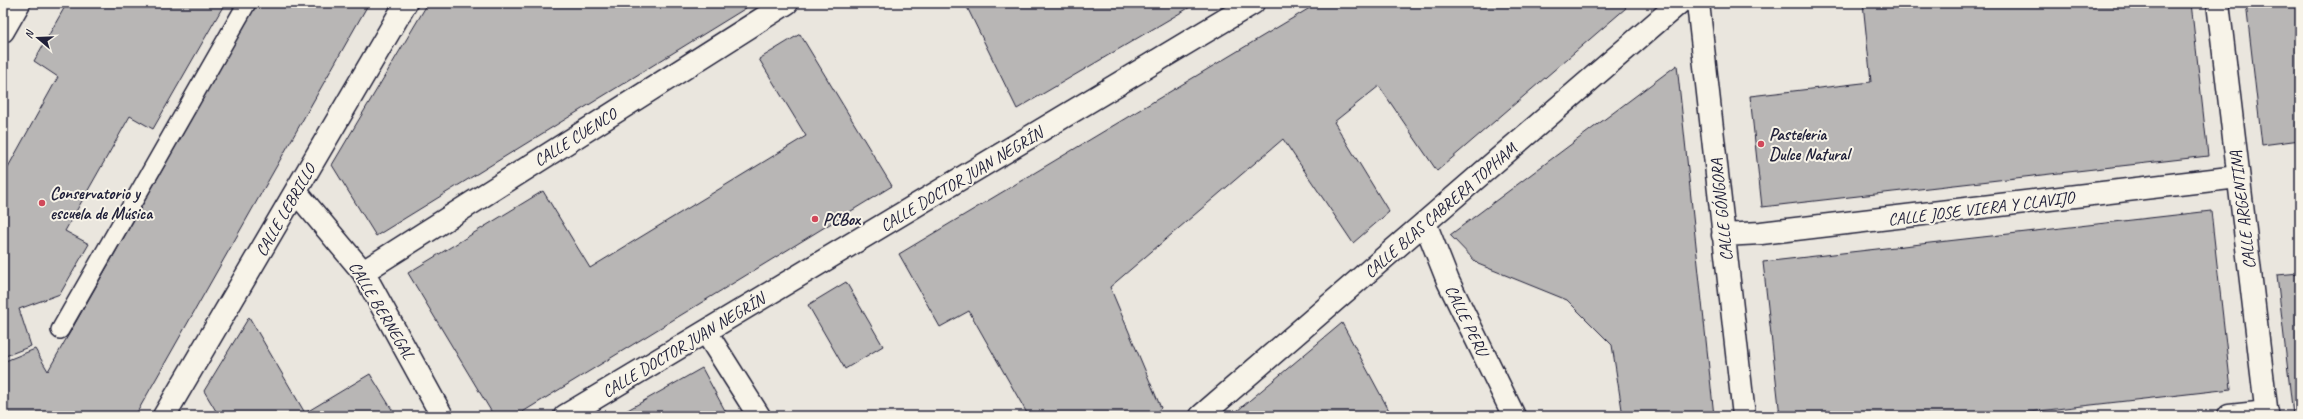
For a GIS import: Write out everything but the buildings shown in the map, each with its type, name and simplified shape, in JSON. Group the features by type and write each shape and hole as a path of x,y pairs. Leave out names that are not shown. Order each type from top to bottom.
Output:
{"street":[{"path":"3,31 19,3"},
{"name":"CALLE LEBRILLO","path":"173,411 296,192 406,3"},
{"name":"CALLE CUENCO","path":"363,272 787,3"},
{"name":"CALLE DOCTOR JUAN NEGRÍN","path":"565,416 1253,3"},
{"name":"CALLE BLAS CABRERA TOPHAM","path":"1201,416 1679,3"},
{"name":"CALLE GÓNGORA","path":"1698,3 1744,416"},
{"name":"CALLE ARGENTINA","path":"2218,3 2267,414"},
{"name":"CALLE JOSE VIERA Y CLAVIJO","path":"1723,235 1761,233 2238,177"},
{"name":"CALLE BERNEGAL","path":"296,192 363,272 442,416"},
{"name":"CALLE PERU","path":"1425,223 1448,281 1514,416"},
{"path":"706,332 759,416"},
{"path":"2229,416 2267,414"}],"lane":[{"path":"60,330 247,3"}],"place":[{"name":"Pasteleria Dulce Natural","path":"1761,144"},
{"name":"Conservatorio y escuela de Música","path":"42,203"},
{"name":"PCBox","path":"815,219"}]}
